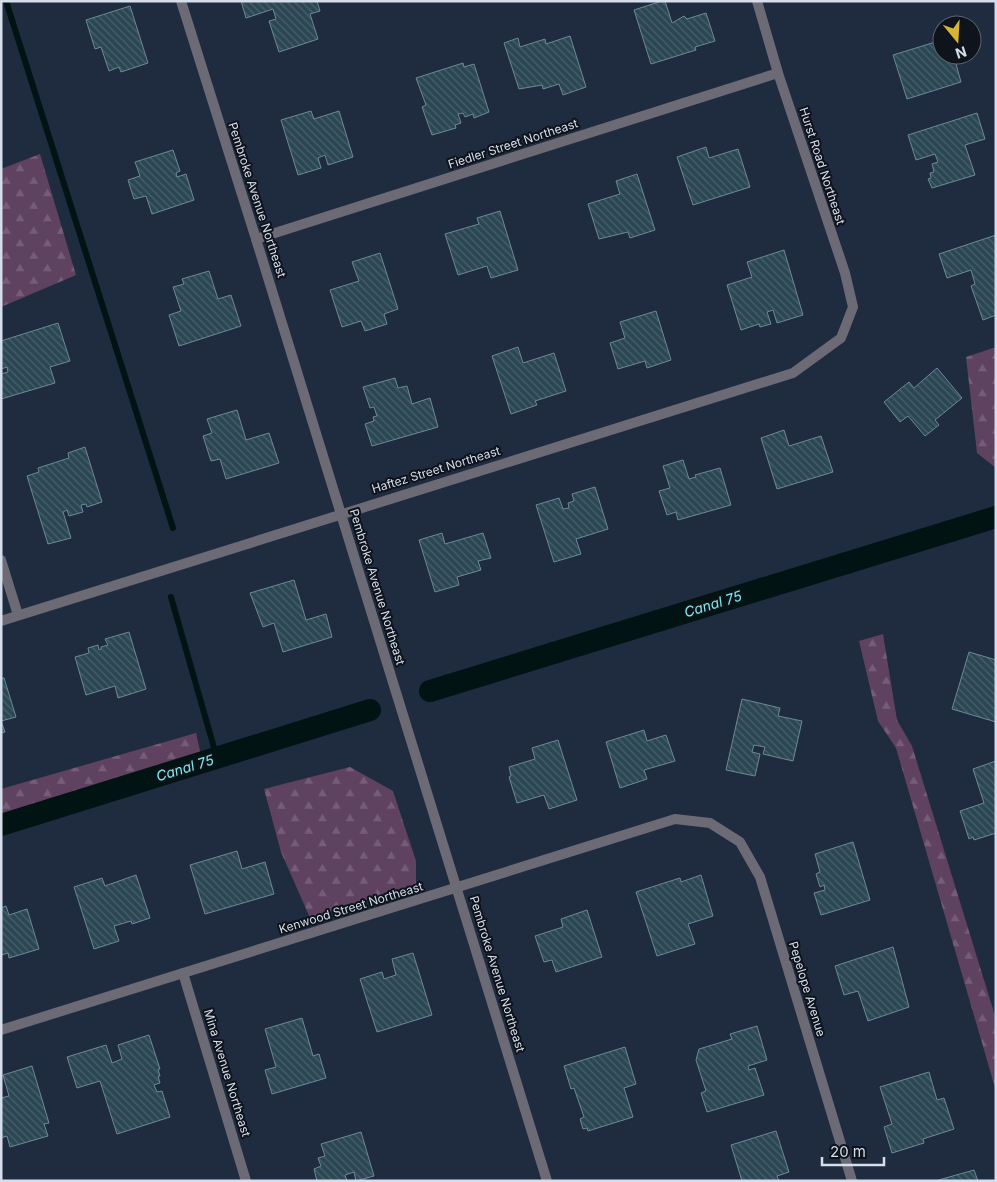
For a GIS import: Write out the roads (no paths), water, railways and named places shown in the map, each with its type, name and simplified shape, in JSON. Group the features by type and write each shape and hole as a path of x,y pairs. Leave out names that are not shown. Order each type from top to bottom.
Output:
{"street":[{"name":"Pembroke Avenue Northeast","path":"181,1 547,1181"},
{"name":"Hurst Road Northeast","path":"757,1 778,73 845,273 853,307 841,338"},
{"name":"Fiedler Street Northeast","path":"256,239 778,73"},
{"name":"Haftez Street Northeast","path":"1,621 793,373 841,338"},
{"path":"1,560 18,616"},
{"name":"Kenwood Street Northeast","path":"1,1030 675,819 710,823"},
{"name":"Pepelope Avenue","path":"710,823 740,842 760,877 852,1181"},
{"name":"Mina Avenue Northeast","path":"183,973 246,1181"}],"waterway":[{"path":"6,1 173,528"},
{"name":"Canal 75","path":"430,691 996,517"},
{"path":"171,597 217,758"},
{"name":"Canal 75","path":"1,825 370,710"}]}
